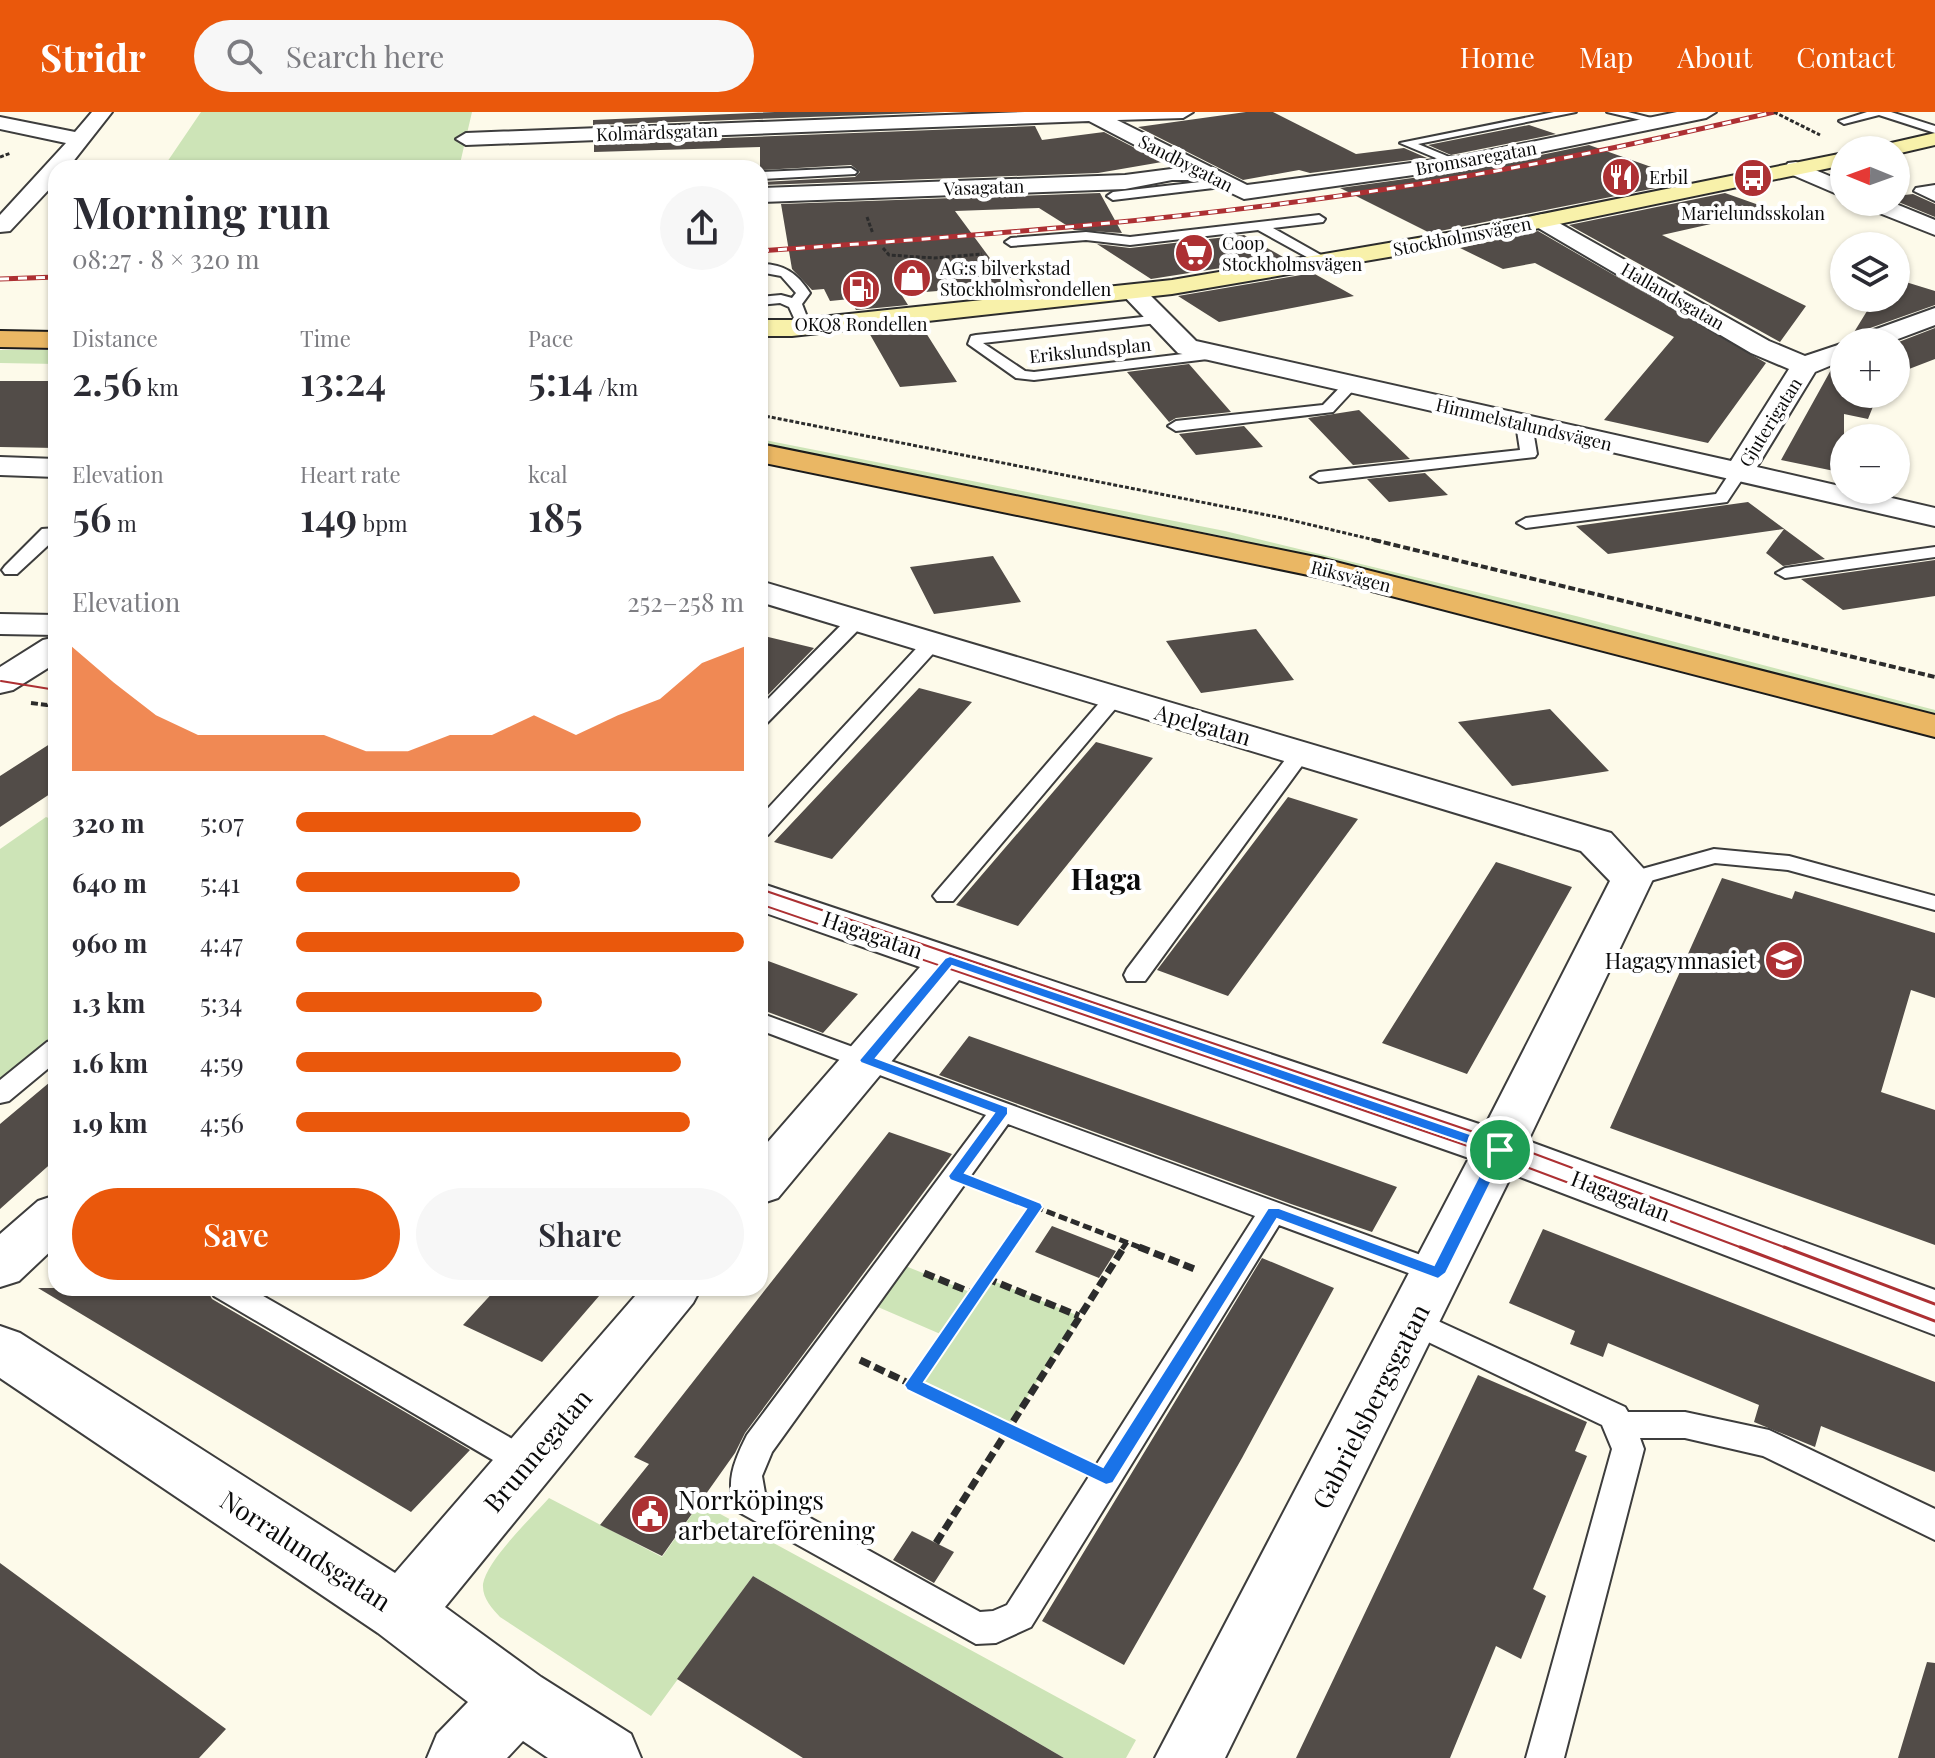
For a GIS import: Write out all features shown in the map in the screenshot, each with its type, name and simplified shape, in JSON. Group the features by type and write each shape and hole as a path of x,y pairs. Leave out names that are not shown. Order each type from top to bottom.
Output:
{"highway":[{"path":"0,326 48,326"},
{"path":"0,339 48,340"},
{"name":"Riksvägen","path":"768,434 1318,544 1935,698"},
{"name":"Riksvägen","path":"768,455 1320,568 1935,726"}],"main road":[{"path":"1910,144 1935,139"},
{"name":"Stockholmsvägen","path":"768,326 797,319 1134,293 1543,221 1830,162"},
{"name":"Stockholmsvägen","path":"768,331 797,319"}],"street":[{"path":"62,160 102,112"},
{"name":"Kolmårdsgatan","path":"472,112 464,146 837,119 1183,112"},
{"name":"Bromsaregatan","path":"1226,183 1455,163 1706,112"},
{"name":"Sandbygatan","path":"1089,114 1226,183"},
{"path":"837,119 854,182 866,212"},
{"path":"0,123 77,139"},
{"path":"1796,168 1830,184"},
{"name":"Vasagatan","path":"768,186 854,182 1125,182 1172,174 1226,183"},
{"path":"1,226 48,178"},
{"path":"1909,216 1933,225"},
{"name":"Hallandsgatan","path":"1543,221 1760,347 1805,366"},
{"path":"1,226 33,224"},
{"name":"Himmelstalundsvägen","path":"1134,293 1187,347 1935,517"},
{"path":"1907,328 1931,320"},
{"name":"Gjuterigatan","path":"1739,472 1805,366 1830,356"},
{"path":"0,466 48,468"},
{"name":"Apelgatan","path":"768,593 1596,842 1632,879"},
{"path":"0,624 48,625"},
{"path":"5,678 48,653"},
{"path":"5,678 48,684"},
{"name":"Gabrielsbergsgatan","path":"1189,1758 1414,1322 1632,879"},
{"name":"Hagagatan","path":"768,899 1500,1150 1935,1313"},
{"path":"768,1176 950,961"},
{"path":"0,1266 48,1222"},
{"name":"Brunnegatan","path":"401,1612 667,1296"},
{"name":"Norralundsgatan","path":"0,1349 401,1612 517,1699 607,1758"},
{"path":"461,1758 517,1699"}],"lane":[{"path":"1612,112 1662,122"},
{"path":"1844,121 1880,112 1935,130"},
{"path":"1455,163 1406,143 1564,113"},
{"path":"1113,196 1226,183"},
{"path":"1935,189 1920,191 1935,197"},
{"path":"1011,242 1086,238 1130,241 1319,219"},
{"path":"1262,227 1323,262"},
{"path":"768,268 779,268 791,274 803,293 797,319"},
{"path":"1000,271 1024,274 1046,302"},
{"path":"768,300 781,299 797,319"},
{"name":"Erikslundsplan","path":"1161,319 976,339 975,344 1021,375 1034,376 1216,354"},
{"path":"1176,426 1328,409 1351,384"},
{"path":"1319,477 1529,454 1524,424"},
{"path":"1526,523 1721,498 1739,472"},
{"path":"11,570 48,533"},
{"path":"1785,573 1935,552"},
{"path":"768,711 858,619"},
{"path":"768,821 933,642"},
{"path":"945,896 1114,698"},
{"path":"1136,975 1301,752"},
{"path":"1632,879 1714,856 1789,863 1935,903"},
{"path":"768,1024 1438,1273"},
{"path":"0,1094 48,1055"},
{"path":"1003,1111 758,1445 746,1476 749,1501 976,1628 996,1627 1019,1616 1273,1212"},
{"path":"238,1296 526,1463"},
{"path":"1414,1322 1614,1416 1628,1449 1545,1758"},
{"path":"1618,1425 1685,1425 1769,1444 1935,1525"}],"path":[{"path":"1774,112 1820,135"},
{"path":"866,212 873,234"},
{"path":"768,417 1282,518 1935,677"},
{"path":"956,1176 1229,1282"},
{"path":"913,1385 1036,1207"},
{"path":"936,1543 1127,1242"},
{"path":"893,1261 975,1294"},
{"path":"986,1278 1079,1316"},
{"path":"830,1346 1106,1477"}],"green space":[{"path":"201,112 472,112 461,160 168,160"},
{"path":"0,350 48,350 48,364 0,363"},
{"path":"768,441 1225,531 1576,616 1935,710 1935,716 1222,536 768,447"},
{"path":"48,818 48,1055 0,1094 0,849"},
{"path":"893,1261 975,1294 986,1278 1079,1316 1006,1430 913,1385 945,1336 864,1301"},
{"path":"549,1498 662,1557 700,1503 1136,1740 1126,1758 1064,1758 753,1576 651,1716 500,1617 486,1598 483,1584 486,1574 511,1539"}],"building":[{"path":"775,112 945,112 593,125 593,120"},
{"path":"1246,112 1273,112 1356,154 1404,148 1427,158 1310,173 1299,170 1243,180 1138,127"},
{"path":"1529,125 1556,134 1451,155 1428,145"},
{"path":"1035,126 1042,140 1104,132 1162,162 1098,173 768,185 768,182 855,177 860,172 851,165 768,170 768,160 760,160 760,147 594,152 594,143"},
{"path":"1589,145 1691,181 1430,233 1340,188 1463,171"},
{"path":"1100,193 1122,233 1074,230 1039,208 955,211 995,265 992,268 993,276 1005,278 1010,285 901,294 908,305 856,310 850,299 830,301 824,289 812,290 792,269 781,204"},
{"path":"1725,193 1773,210 1662,235 1806,306 1780,342 1569,225"},
{"path":"1910,194 1935,204 1935,217 1910,207"},
{"path":"1538,231 1766,363 1708,443 1604,420 1674,337 1535,263 1503,269 1460,248"},
{"name":"Coop Stockholmsvägen","path":"1244,235 1285,258 1151,279 1097,244 1130,248"},
{"path":"1313,273 1354,296 1219,322 1178,296"},
{"path":"1910,283 1935,291 1935,305 1870,328 1857,328 1866,312 1910,312"},
{"path":"921,325 957,382 900,387 868,331"},
{"path":"1935,328 1935,359 1910,369 1910,338"},
{"path":"1189,364 1231,412 1176,418 1169,422 1127,372"},
{"path":"1830,372 1830,408 1872,408 1868,419 1844,414 1844,424 1830,424 1830,470 1781,460"},
{"path":"0,381 48,381 48,448 0,447"},
{"path":"1359,410 1410,459 1353,465 1308,418"},
{"path":"1244,426 1263,447 1196,455 1179,434"},
{"path":"1425,473 1448,495 1389,502 1367,479"},
{"path":"1748,502 1825,559 1783,566 1766,553 1784,529 1608,554 1576,526"},
{"path":"993,556 1021,602 934,614 910,567"},
{"path":"1935,560 1935,596 1843,610 1801,579"},
{"path":"1256,629 1294,680 1201,693 1166,641"},
{"path":"768,637 814,648 768,695"},
{"path":"919,688 972,702 832,859 774,842"},
{"path":"1550,709 1609,771 1512,786 1458,722"},
{"path":"1096,742 1153,758 1018,926 956,905"},
{"path":"48,745 48,795 0,827 0,776"},
{"path":"1288,797 1358,819 1228,996 1157,970"},
{"path":"1496,862 1572,887 1467,1074 1382,1043"},
{"path":"1722,878 1792,899 1795,891 1935,933 1935,998 1911,990 1881,1092 1935,1110 1935,1245 1610,1128"},
{"path":"768,961 858,994 823,1033 768,1012"},
{"path":"969,1036 1397,1187 1372,1232 1291,1204 939,1075"},
{"path":"48,1084 48,1166 0,1209 0,1124"},
{"path":"889,1132 952,1154 745,1433 735,1453 662,1556 600,1525 649,1464 634,1457 760,1296 768,1296 768,1286"},
{"path":"1052,1226 1116,1251 1099,1278 1035,1252"},
{"path":"1543,1229 1935,1382 1935,1472 1821,1426 1815,1447 1754,1422 1759,1405 1608,1343 1603,1357 1570,1344 1575,1331 1509,1303"},
{"path":"1262,1258 1334,1288 1124,1665 1042,1621"},
{"path":"51,1296 210,1296 470,1450 411,1512"},
{"path":"490,1296 599,1296 542,1362 463,1325"},
{"path":"1478,1375 1587,1422 1575,1451 1587,1456 1533,1589 1546,1596 1521,1659 1496,1646 1450,1758 1296,1758"},
{"path":"912,1531 954,1552 934,1583 893,1560"},
{"path":"0,1563 226,1729 199,1758 0,1758"},
{"path":"753,1576 1064,1758 803,1758 677,1679"},
{"path":"1927,1662 1935,1663 1935,1758 1898,1758"}],"tram line":[{"path":"1,681 48,689"},
{"path":"768,892 1503,1142 1789,1249"},
{"path":"768,907 1497,1156 1745,1249"},
{"path":"1740,1247 1935,1321"},
{"path":"1784,1247 1935,1304"}],"railway":[{"path":"768,250 1081,226 1320,199 1541,163 1774,112"},
{"path":"0,279 48,277"}],"place":[{"name":"Erbil","path":"1621,177"},
{"name":"Marielundsskolan","path":"1753,178"},
{"name":"Coop Stockholmsvägen","path":"1194,253"},
{"name":"AG:s bilverkstad Stockholmsrondellen","path":"912,278"},
{"name":"OKQ8 Rondellen","path":"861,289"},
{"name":"Hagagymnasiet","path":"1784,960"},
{"name":"Norrköpings arbetareförening","path":"650,1514"}],"district":[{"name":"Haga","path":"1106,878"}],"route":[{"path":"950,961 1500,1150 1438,1273 1273,1212 1106,1477 913,1385 1036,1207 956,1176 1003,1111 866,1060 950,961"}]}
